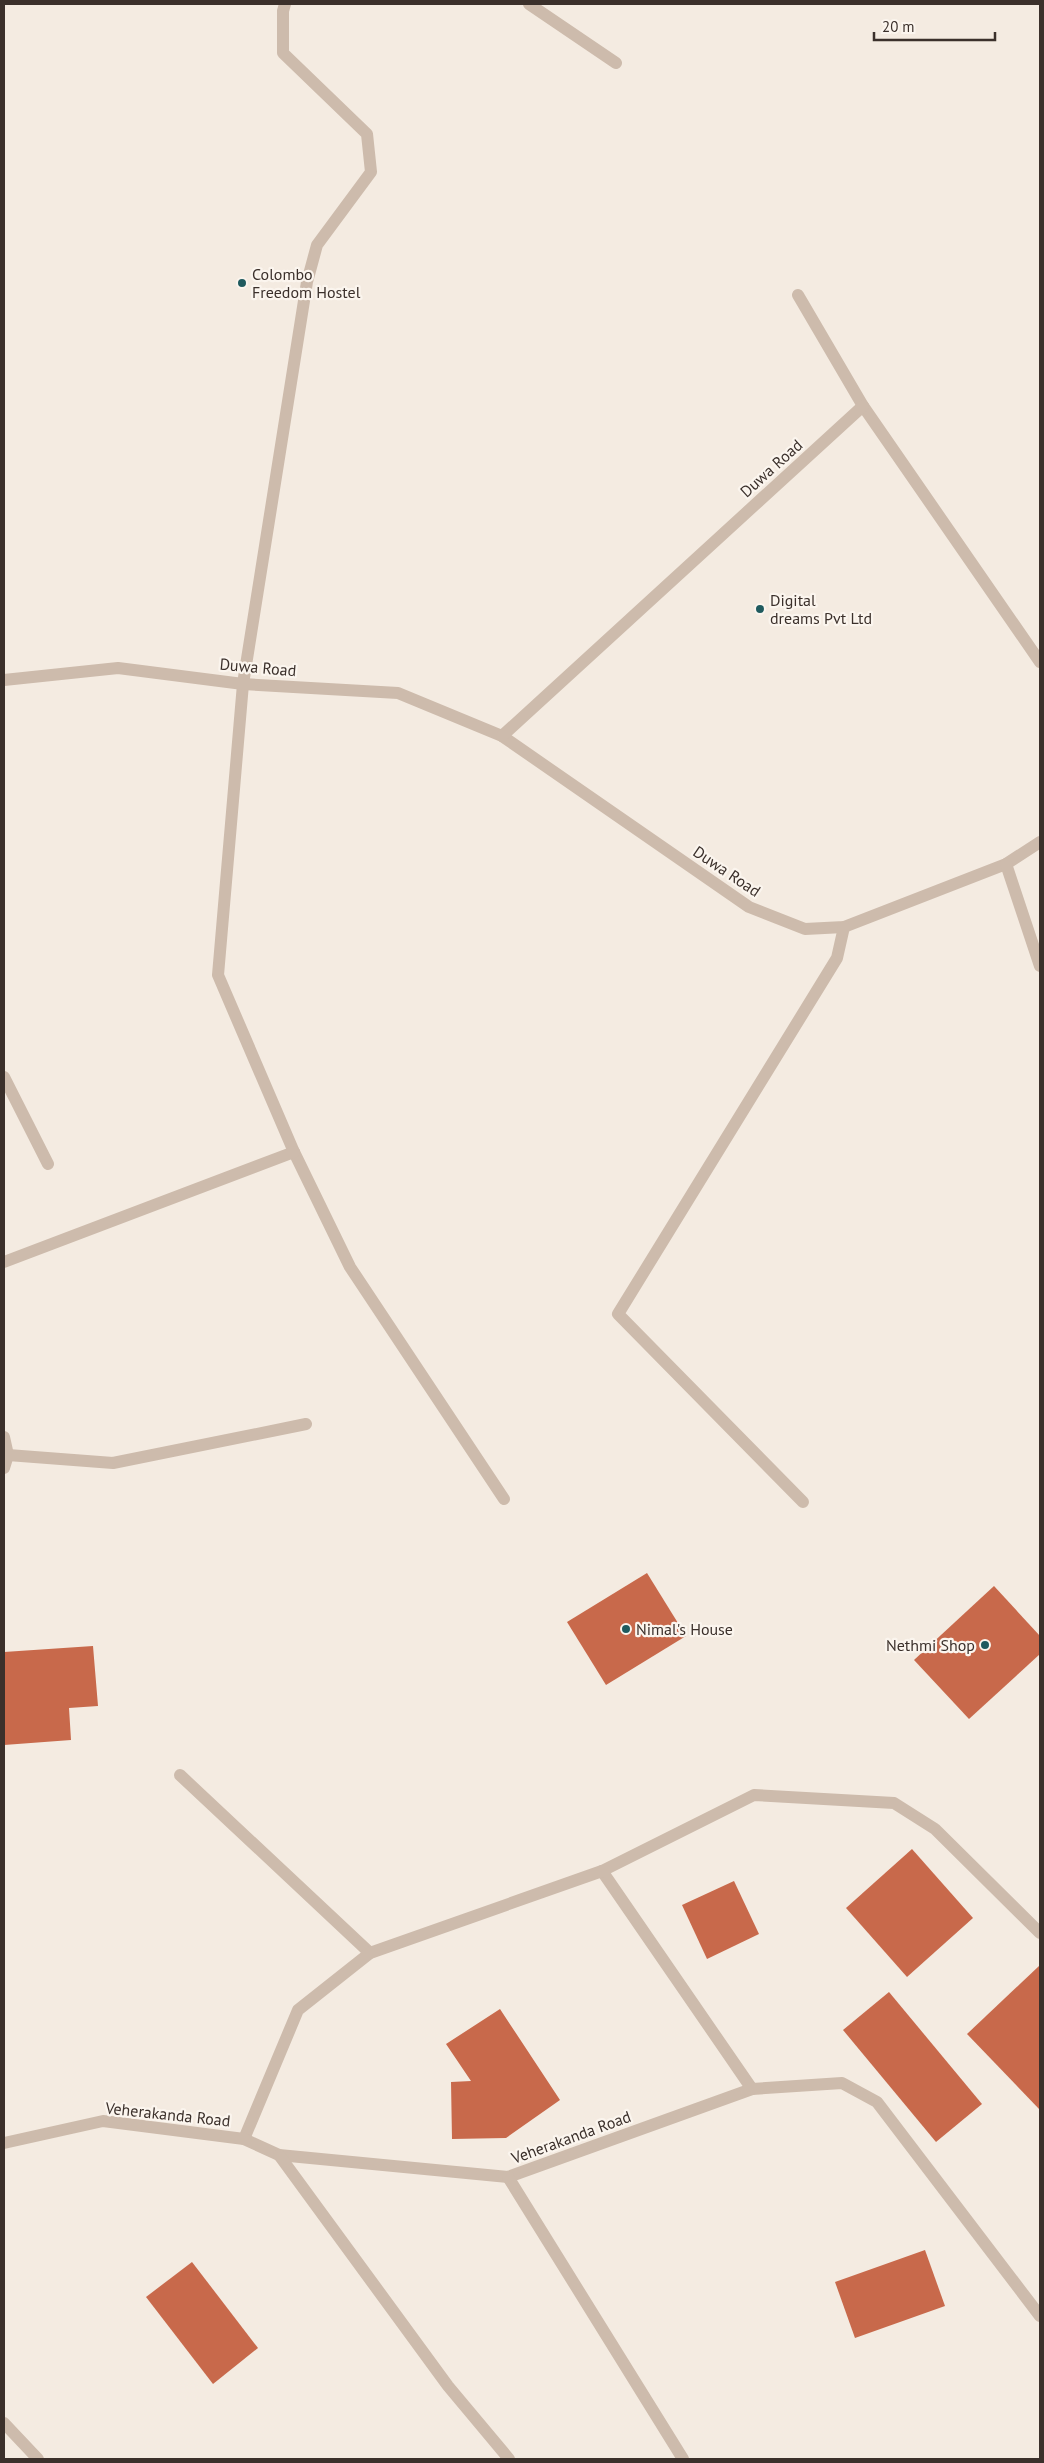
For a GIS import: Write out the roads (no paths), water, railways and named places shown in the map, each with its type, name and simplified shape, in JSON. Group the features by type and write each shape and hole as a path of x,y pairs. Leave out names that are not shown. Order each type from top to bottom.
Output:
{"street":[{"path":"285,4 283,10 283,53 367,134 371,172 317,245 307,282 243,684 218,975 294,1152 350,1266 504,1499"},
{"path":"529,4 616,63"},
{"path":"798,295 863,406 1040,662"},
{"name":"Duwa Road","path":"502,736 863,406"},
{"name":"Duwa Road","path":"4,680 118,668 243,684 398,693 502,736 749,907 806,929 844,926 1006,864 1040,842"},
{"path":"1006,864 1040,966"},
{"path":"803,1502 618,1314 837,958 844,926"},
{"path":"4,1077 48,1164"},
{"path":"4,1262 294,1152"},
{"path":"8,1455 114,1463 306,1424"},
{"path":"4,1437 8,1455 4,1468"},
{"path":"180,1775 370,1953"},
{"path":"244,2139 298,2010 370,1953 602,1871 754,1795 894,1803 935,1828 1040,1933"},
{"path":"602,1871 752,2088"},
{"name":"Veherakanda Road","path":"4,2144 103,2121 244,2139 279,2155 508,2177 752,2088 842,2083 877,2102 1040,2316"},
{"path":"279,2155 448,2386 510,2459"},
{"path":"508,2177 683,2459"},
{"path":"4,2423 38,2459"}],"place":[{"name":"Colombo Freedom Hostel","path":"242,283"},
{"name":"Digital dreams Pvt Ltd","path":"760,609"},
{"name":"Nimal's House","path":"626,1629"},
{"name":"Nethmi Shop","path":"985,1645"}]}
